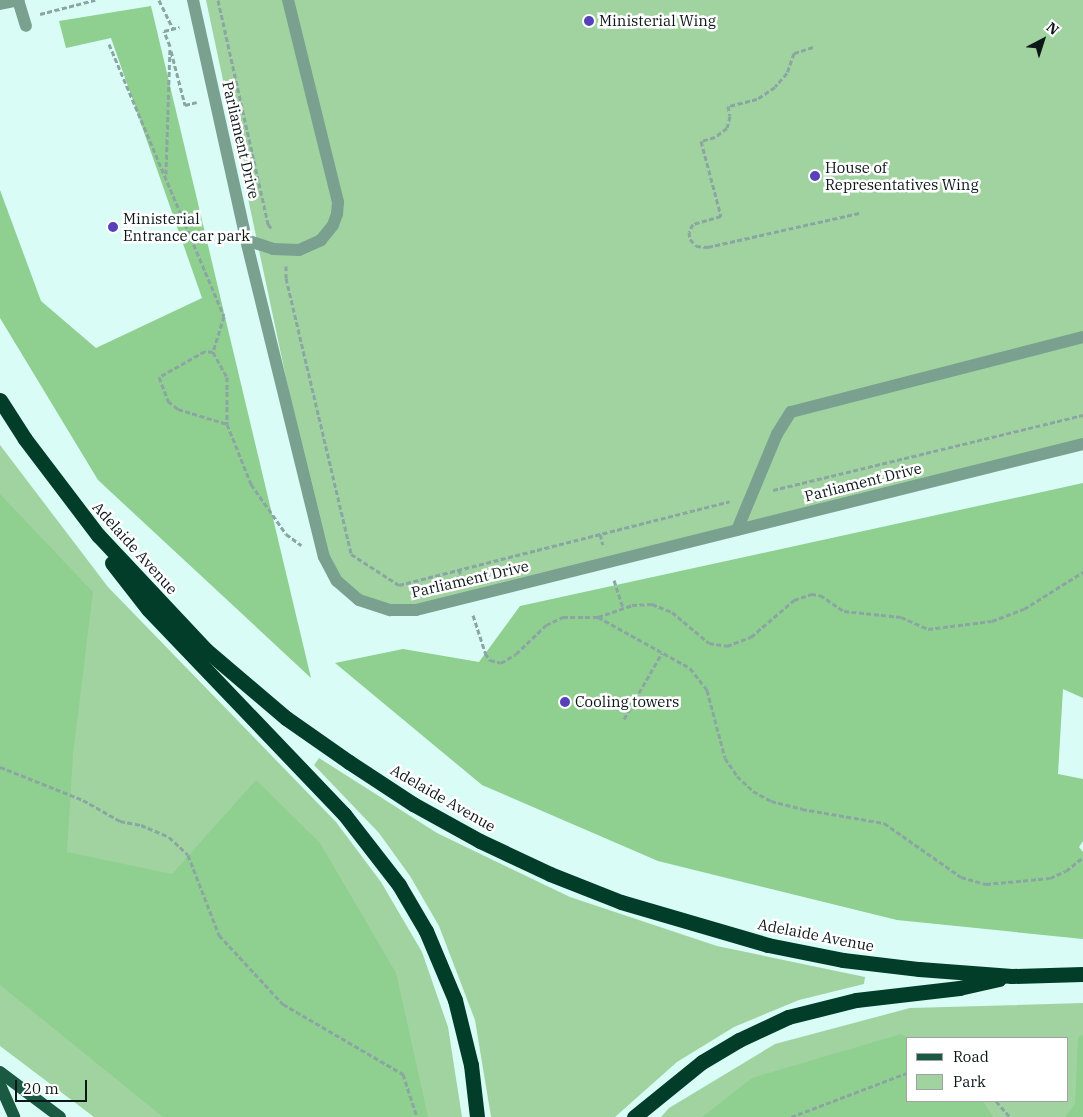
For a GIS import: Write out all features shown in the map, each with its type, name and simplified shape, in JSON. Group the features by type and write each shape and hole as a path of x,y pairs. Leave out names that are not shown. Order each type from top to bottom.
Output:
{"highway":[{"name":"Adelaide Avenue","path":"0,400 25,439 98,535 206,650 286,718 405,798 480,841 550,874 621,902 768,945 843,960 919,969 1012,976"},
{"path":"98,535 133,592 344,814 399,884 426,932 455,1000 471,1065 477,1117"},
{"path":"634,1117 702,1062 739,1040 788,1017 856,1000 959,988 1012,976 1083,974"}],"main road":[{"path":"0,1072 60,1117"},
{"path":"0,1085 14,1117"}],"street":[{"path":"0,4 18,0 25,22"},
{"name":"Parliament Drive","path":"193,0 246,240 324,557 343,587 359,600 377,608 416,610 1083,444"},
{"path":"246,240 283,251 298,250 321,240 333,225 338,209 288,0"},
{"path":"737,530 785,420 800,408 1083,338"}],"path":[{"path":"25,22 96,0"},
{"path":"159,0 173,29"},
{"path":"218,0 268,224 280,238 286,278 351,554 399,585 1083,415"},
{"path":"164,31 170,46 166,177"},
{"path":"109,44 224,316 213,352 227,377 227,424 251,484 286,534 308,550 324,557"},
{"path":"813,47 794,53 787,73 775,87 757,99 728,106 730,116 727,128 715,137 701,141 720,216 693,224 689,232 690,239 696,246 708,247 859,213"},
{"path":"213,352 206,351 158,377 168,401 178,409 227,424"},
{"path":"458,569 486,653 495,662 508,661 539,630 563,617 598,617 632,605 652,604 672,612 709,643 727,646 751,637 794,600 811,594 820,595 844,610 900,617 928,629 992,621 1024,609 1083,572"},
{"path":"598,617 690,668 698,678 713,706 725,758 737,776 771,801 884,823 938,864 960,877 986,884 1050,878 1066,871 1083,856"},
{"path":"624,719 662,653"},
{"path":"0,768 83,800 120,821 141,825 169,837 188,855 219,936 283,1004 403,1074 417,1117"},
{"path":"791,1117 906,1073"},
{"path":"997,1102 1010,1117"}],"green space":[{"path":"206,0 1083,0 1083,444 416,610 359,600 324,557"},
{"path":"151,6 311,678 98,480 0,318 0,190 41,301 96,348 202,298 111,38 66,48 59,21"},
{"path":"0,445 108,587 336,822 381,882 422,952 448,1027 462,1117 94,1117 0,1046"},
{"path":"1083,483 1083,698 1063,689 1058,774 1083,779 1083,841 1079,847 1083,852 1083,939 897,920 658,861 482,785 335,663 403,649 479,662 520,606"},
{"path":"0,494 93,592 73,754 67,852 172,874 256,780 320,843 396,973 428,1117 163,1117 0,985"},
{"path":"319,758 437,833 570,897 717,946 865,977 864,984 799,1000 734,1027 677,1062 615,1117 491,1117 475,1020 439,926 410,876 379,833 314,765"},
{"path":"1083,1003 1083,1117 661,1117 669,1108 775,1044 910,1008"},
{"path":"901,1034 907,1037 906,1102 984,1102 993,1117 702,1117 752,1078"},
{"path":"1083,1035 1083,1117 1065,1117 1075,1104 1078,1037"}],"place":[{"name":"Ministerial Wing","path":"589,21"},
{"name":"House of Representatives Wing","path":"815,176"},
{"name":"Ministerial Entrance car park","path":"113,227"},
{"name":"Cooling towers","path":"565,702"}]}
